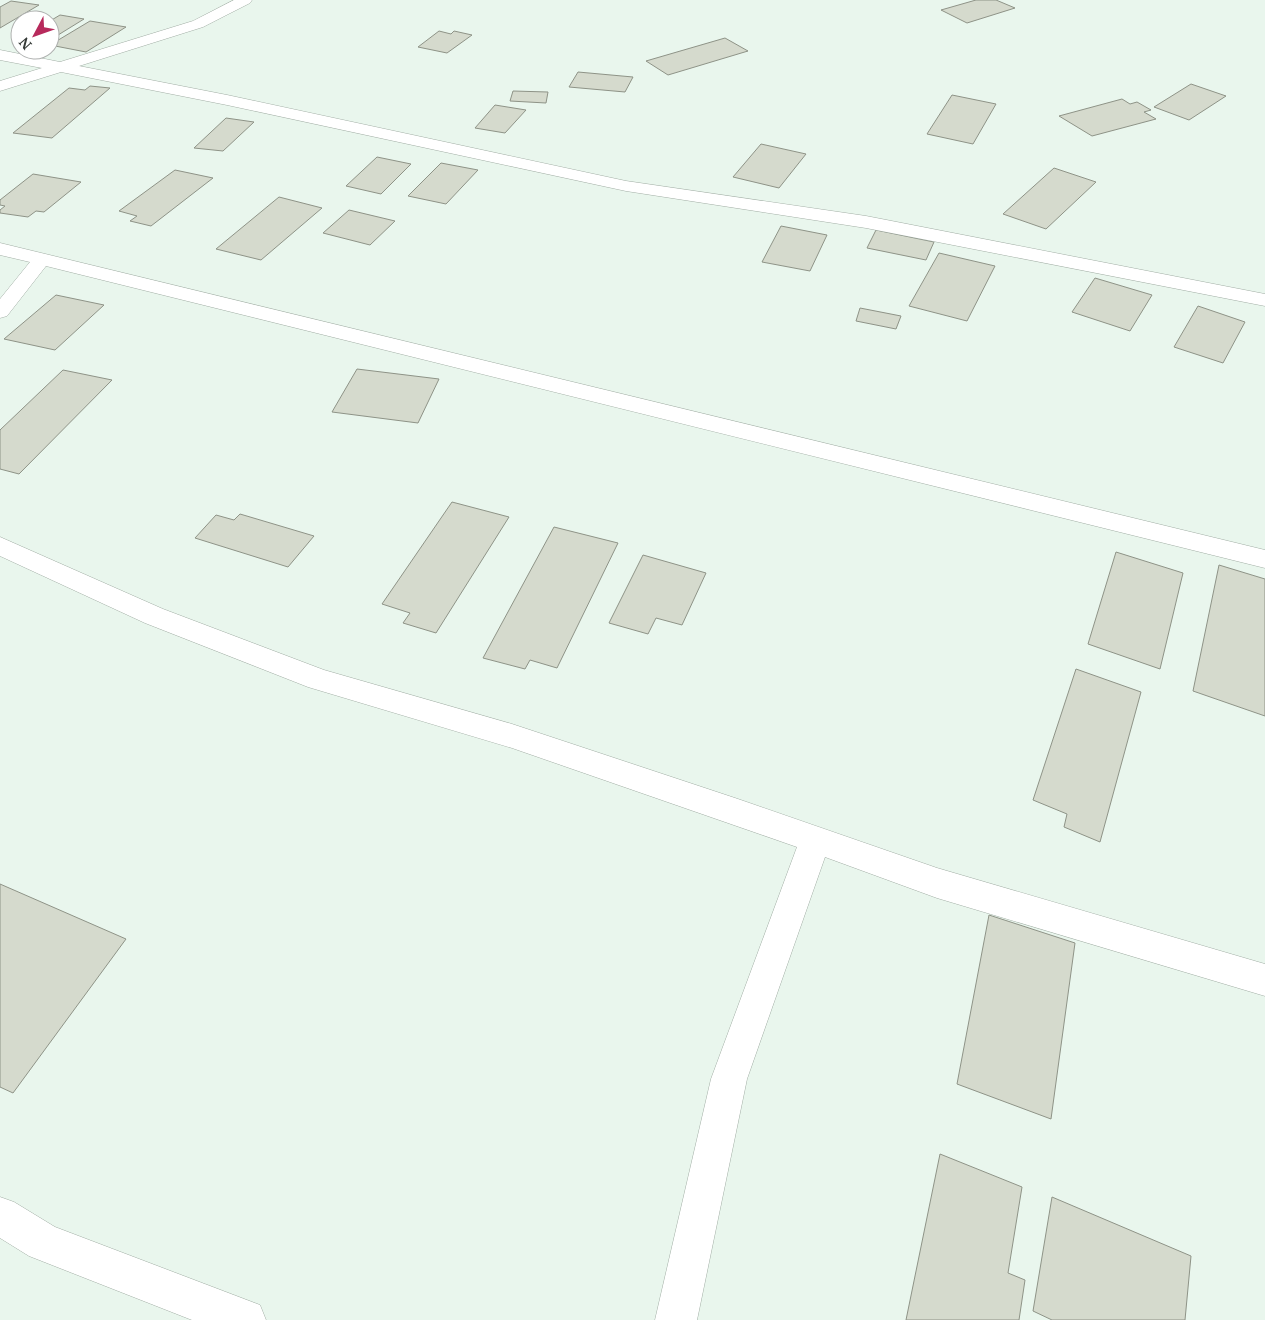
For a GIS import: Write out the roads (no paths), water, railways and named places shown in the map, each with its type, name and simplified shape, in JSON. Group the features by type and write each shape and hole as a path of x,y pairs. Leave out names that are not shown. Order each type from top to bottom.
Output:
{"street":[{"path":"0,86 198,24 245,0"},
{"path":"0,55 626,186 866,222 1265,300"},
{"path":"0,249 1265,559"},
{"path":"0,312 42,259"},
{"path":"0,546 154,616 318,679 512,736 937,883 1265,980"},
{"path":"676,1320 729,1079 816,840"},
{"path":"0,1216 43,1242 245,1320"}]}
